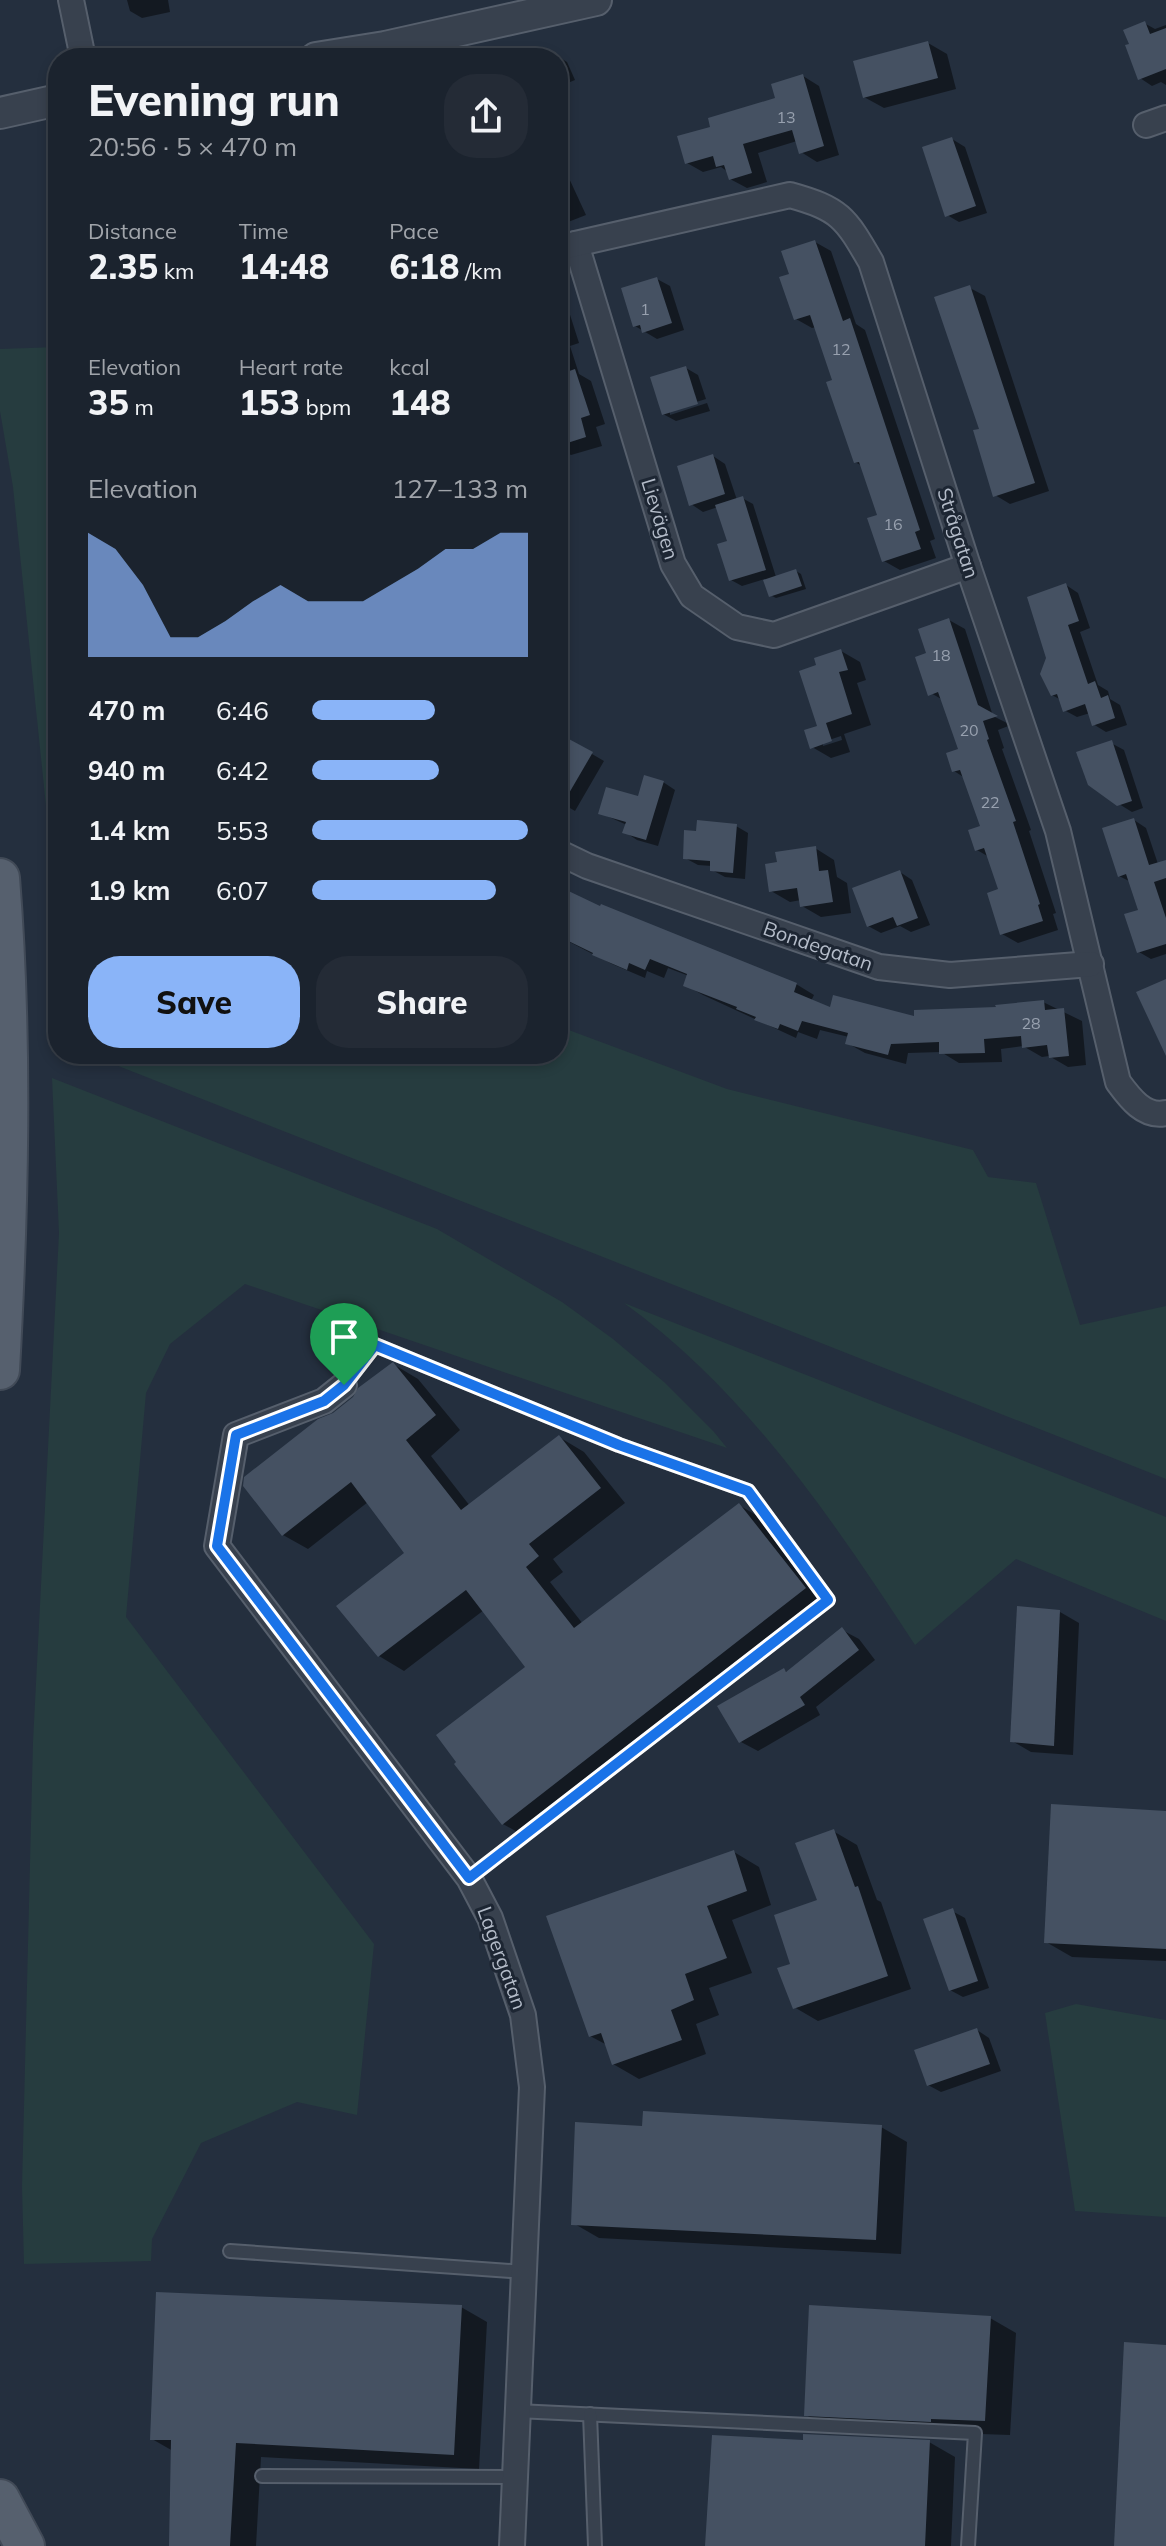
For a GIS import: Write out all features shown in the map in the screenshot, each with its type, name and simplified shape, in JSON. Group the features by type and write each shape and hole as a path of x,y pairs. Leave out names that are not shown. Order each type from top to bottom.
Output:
{"main road":[{"path":"0,878 7,981 9,1092 0,1370"},
{"path":"0,2499 25,2546"}],"street":[{"path":"71,0 81,48"},
{"path":"379,48 596,0"},
{"path":"0,113 48,102"},
{"name":"Strågatan","path":"568,246 790,195 822,204 842,218 855,234 871,262 968,566 1058,831 1118,1082 1134,1104 1159,1114 1166,1113"},
{"name":"Lievägen","path":"568,249 673,564 692,596 737,627 774,635 968,566"},
{"name":"Bondegatan","path":"568,857 879,967 950,975 1091,964"},
{"name":"Lagergatan","path":"344,1385 324,1401 236,1435 217,1546 469,1878 490,1918 523,2015 532,2087 512,2546"}],"lane":[{"path":"344,1385 375,1345 619,1445 748,1491 828,1600 469,1878"},
{"path":"230,2251 524,2272"},
{"path":"517,2411 975,2433 968,2546"},
{"path":"590,2414 595,2546"},
{"path":"262,2476 514,2477"}],"green space":[{"path":"48,347 48,825 13,487 0,411 0,349"},
{"path":"568,1030 727,1089 973,1150 988,1177 1036,1183 1080,1325 1166,1306 1166,1479 113,1064 568,1064"},
{"path":"52,1078 437,1229 562,1302 613,1339 664,1382 727,1448 245,1284 170,1344 146,1393 126,1617 374,1944 357,2115 297,2102 201,2143 152,2239 151,2261 24,2264 22,2187 33,1742 59,1233"},
{"path":"624,1303 1166,1517 1166,1621 1016,1559 915,1645 819,1505 749,1417 710,1376"},
{"path":"1076,2004 1166,2020 1166,2217 1075,2211 1045,2013"}],"building":[{"path":"1145,21 1150,34 1166,28 1166,69 1138,80 1123,30"},
{"path":"928,41 938,78 863,98 853,61"},
{"path":"803,74 824,146 799,154 792,130 743,144 752,173 729,180 724,165 716,167 713,156 685,164 677,136 710,127 708,118 775,98 771,84"},
{"path":"952,137 976,206 945,217 922,147"},
{"path":"815,240 843,321 850,318 920,530 915,532 921,549 882,562 867,518 877,515 859,462 854,463 826,382 832,380 810,315 794,320 779,277 789,274 781,251"},
{"path":"657,277 672,323 642,333 640,325 633,327 621,288"},
{"path":"970,285 1035,483 993,497 973,430 979,429 934,297"},
{"path":"686,366 698,404 662,415 650,377"},
{"path":"575,369 590,415 581,418 586,437 568,443 568,371"},
{"path":"713,454 725,494 689,506 677,466"},
{"path":"743,496 766,570 729,581 717,544 727,541 715,505"},
{"path":"796,569 802,586 769,597 763,580"},
{"path":"1066,583 1079,621 1068,625 1088,684 1095,681 1101,698 1108,695 1115,718 1092,726 1085,704 1063,712 1057,694 1051,696 1040,674 1046,658 1027,597"},
{"path":"949,618 978,705 998,716 983,721 987,740 1016,821 1013,822 1043,921 1000,935 987,893 998,889 984,848 975,851 968,830 980,826 960,770 952,772 946,753 958,749 938,692 928,696 915,657 926,653 918,629"},
{"path":"841,649 848,670 839,672 852,714 826,723 832,741 810,749 804,730 817,726 799,671 816,665 814,658"},
{"path":"568,739 593,752 568,795"},
{"path":"1112,740 1132,801 1117,806 1088,785 1076,752"},
{"path":"644,775 664,781 646,840 622,833 626,822 598,814 606,787 638,796"},
{"path":"1134,818 1149,865 1166,860 1166,878 1154,882 1166,918 1166,944 1137,953 1124,914 1138,910 1126,874 1118,877 1102,828"},
{"path":"697,820 737,824 733,873 710,871 710,861 683,859 684,830 696,831"},
{"path":"816,846 819,871 828,870 833,902 800,907 797,888 769,892 765,864 777,862 775,852"},
{"path":"900,870 918,918 897,926 893,917 867,927 852,888"},
{"path":"568,891 797,983 794,992 830,1007 833,995 914,1016 914,1010 996,1007 1044,1000 1045,1010 1064,1008 1069,1056 1049,1058 1047,1045 1022,1048 1021,1036 984,1039 985,1053 939,1054 939,1042 891,1044 888,1055 845,1044 848,1033 802,1021 798,1031 780,1024 778,1029 754,1020 756,1017 737,1007 683,986 687,974 650,959 645,970 629,963 627,970 568,941"},
{"path":"1166,979 1166,1056 1136,992"},
{"path":"393,1362 436,1415 406,1440 461,1510 559,1435 601,1488 529,1544 539,1556 526,1567 574,1628 739,1503 806,1588 502,1825 454,1764 456,1762 436,1735 525,1667 466,1590 378,1657 336,1606 404,1553 351,1482 282,1536 243,1486 244,1477 318,1419 333,1413 353,1397 358,1388"},
{"path":"1017,1606 1060,1610 1054,1746 1010,1742"},
{"path":"842,1627 859,1650 800,1697 805,1705 739,1743 717,1706 784,1668 786,1672"},
{"path":"1051,1804 1166,1811 1166,1949 1044,1943"},
{"path":"834,1829 855,1887 858,1886 888,1976 793,2009 777,1968 790,1964 774,1915 817,1900 795,1843"},
{"path":"734,1850 747,1891 707,1906 727,1958 685,1974 694,2000 671,2010 682,2040 612,2065 601,2033 589,2037 546,1916"},
{"path":"953,1908 978,1981 949,1991 923,1919"},
{"path":"977,2028 990,2064 927,2086 914,2050"},
{"path":"643,2111 882,2125 876,2240 571,2225 575,2122 642,2126"},
{"path":"156,2292 462,2305 454,2455 236,2443 230,2546 169,2546 171,2440 150,2440"},
{"path":"809,2305 991,2316 985,2421 931,2419 931,2422 804,2416"},
{"path":"1124,2342 1166,2345 1166,2546 1114,2546"},
{"path":"803,2434 930,2440 925,2546 705,2546 712,2435 803,2440"}],"route":[{"path":"375,1345 619,1445 748,1491 828,1600 469,1878 217,1546 236,1435 324,1401 344,1385 375,1345"}]}
